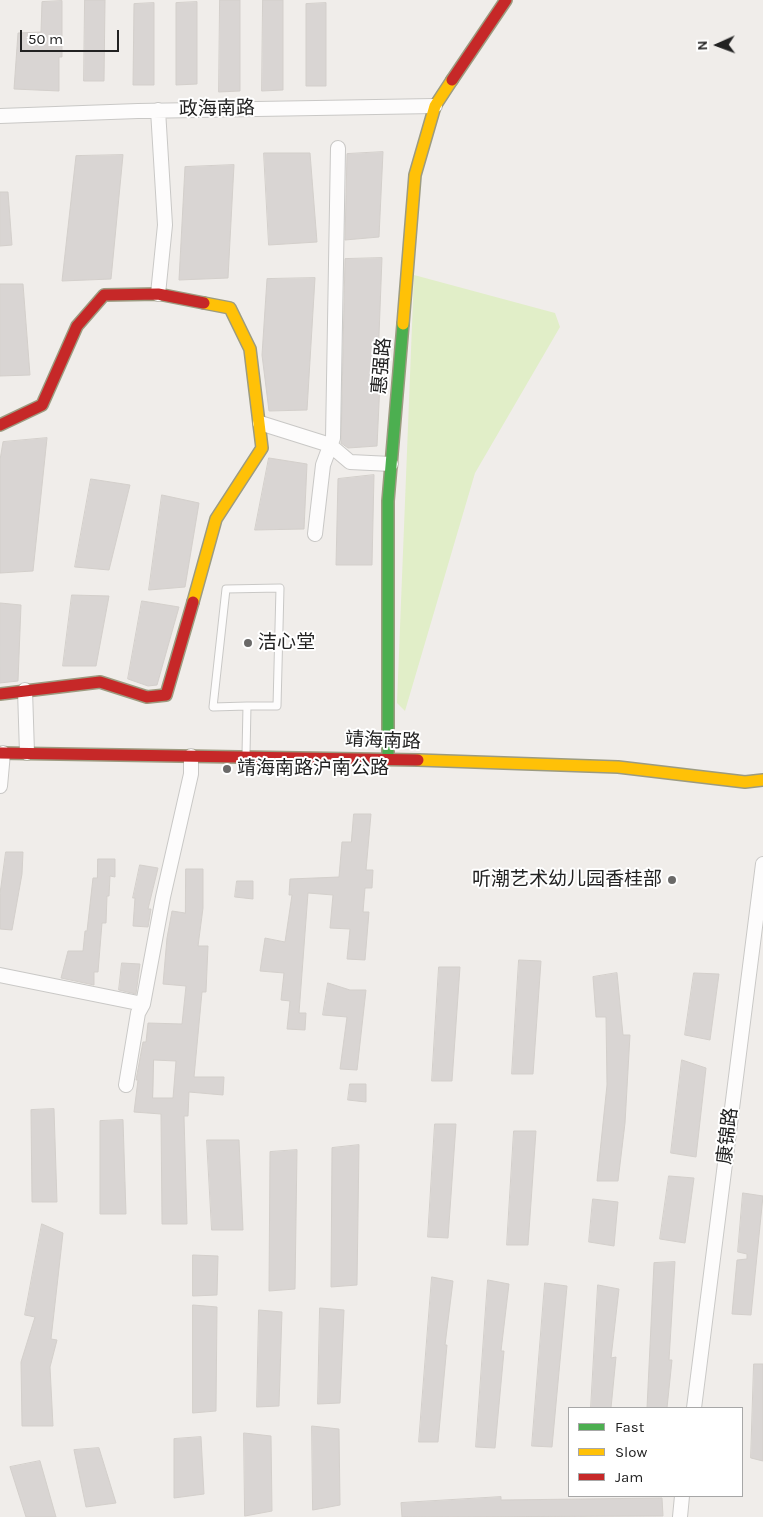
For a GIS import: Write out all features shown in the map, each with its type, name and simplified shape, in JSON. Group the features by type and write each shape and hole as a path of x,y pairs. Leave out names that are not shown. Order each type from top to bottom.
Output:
{"street":[{"name":"惠强路","path":"388,759 388,501 415,175 435,106 506,0"},
{"name":"政海南路","path":"0,116 158,110 435,106"},
{"path":"158,110 165,225 158,294"},
{"path":"315,534 323,465 330,445 333,428 338,148"},
{"path":"0,425 42,405 77,326 104,296 158,294 230,308 250,349 262,448 216,519 166,695 147,697 100,682 0,694"},
{"path":"260,423 330,445 350,462 391,464"},
{"path":"25,690 28,754"},
{"path":"0,786 1,753"},
{"name":"靖海南路","path":"1,753 428,760 618,767 745,782 763,780"},
{"path":"126,1085 138,1013 143,1004 162,897 191,774 191,756"},
{"name":"康锦路","path":"694,1407 763,864"},
{"path":"0,975 143,1004"},
{"path":"680,1517 682,1497"}],"lane":[{"path":"280,588 277,706 246,706 213,707 226,589 280,588"},
{"path":"246,706 246,757"}],"green space":[{"path":"414,275 555,313 560,327 475,473 405,711 397,703"}],"building":[{"path":"85,0 105,0 104,81 84,81"},
{"path":"220,0 240,0 240,91 219,92"},
{"path":"263,0 283,0 283,90 262,91"},
{"path":"62,1 62,57 59,57 59,91 14,89 18,33 41,32 42,2"},
{"path":"197,2 197,84 176,85 176,3"},
{"path":"154,3 154,85 133,85 134,4"},
{"path":"326,3 326,86 306,86 306,4"},
{"path":"383,152 379,237 345,240 347,154"},
{"path":"264,153 310,153 317,242 269,245"},
{"path":"123,155 111,279 62,281 76,156"},
{"path":"234,165 228,278 179,280 185,167"},
{"path":"0,192 8,192 12,245 0,246"},
{"path":"382,258 378,361 381,361 377,446 348,448 341,443 345,259"},
{"path":"315,278 307,410 269,411 262,355 267,279"},
{"path":"0,284 23,284 30,375 0,376"},
{"path":"47,438 33,571 0,573 0,460 3,442"},
{"path":"269,458 307,464 304,529 255,530"},
{"path":"374,475 372,565 336,565 338,479"},
{"path":"91,479 130,485 109,570 75,567"},
{"path":"162,495 199,503 185,587 149,590"},
{"path":"72,595 109,596 96,666 63,666"},
{"path":"142,601 179,607 157,685 148,686 128,679"},
{"path":"0,603 21,605 18,681 0,683"},
{"path":"354,814 371,814 366,870 373,870 372,888 365,888 363,912 369,912 365,960 347,959 350,929 330,928 333,895 308,893 299,1013 306,1013 305,1030 287,1029 290,1001 281,1000 284,973 260,971 265,938 285,942 292,895 289,895 290,879 339,877 342,842 351,842"},
{"path":"6,852 23,852 22,874 12,930 0,929 0,894"},
{"path":"98,859 115,859 115,877 110,876 106,923 102,923 98,972 94,972 94,985 61,978 68,951 83,951 93,878 97,878"},
{"path":"140,865 158,868 148,909 151,909 148,927 133,926 135,898 133,898"},
{"path":"186,869 203,869 203,908 198,946 208,946 206,992 202,992 194,1077 224,1077 223,1095 189,1092 188,1116 184,1116 187,1224 162,1224 161,1114 134,1112 138,1080 136,1080 143,1042 146,1042 148,1023 182,1024 186,986 163,984 167,938 172,911 185,913","holes":["154,1060 176,1061 173,1098 153,1098"]},
{"path":"237,881 253,881 253,899 235,897"},
{"path":"519,960 541,961 533,1074 512,1074"},
{"path":"122,963 140,964 136,994 119,990"},
{"path":"439,967 460,967 452,1081 432,1081"},
{"path":"617,973 623,1035 630,1035 625,1123 618,1181 597,1181 607,1085 606,1017 596,1017 593,977"},
{"path":"694,973 719,974 710,1040 685,1035"},
{"path":"328,983 350,990 366,990 357,1070 340,1069 347,1017 323,1015"},
{"path":"682,1060 706,1068 696,1157 671,1153"},
{"path":"350,1084 366,1084 366,1102 348,1100"},
{"path":"54,1109 57,1202 32,1202 31,1110"},
{"path":"123,1120 126,1214 100,1214 100,1121"},
{"path":"435,1124 456,1124 448,1238 428,1237"},
{"path":"514,1131 536,1131 528,1245 507,1245"},
{"path":"207,1140 239,1140 243,1230 212,1230"},
{"path":"359,1145 357,1285 331,1287 332,1148"},
{"path":"297,1150 295,1289 269,1291 270,1152"},
{"path":"669,1176 694,1178 685,1243 660,1239"},
{"path":"743,1193 763,1196 751,1315 732,1314 737,1260 747,1259 747,1254 738,1252"},
{"path":"593,1199 618,1202 614,1246 589,1242"},
{"path":"42,1224 63,1233 51,1339 57,1340 50,1367 53,1426 22,1426 21,1362 35,1317 25,1315"},
{"path":"193,1255 218,1256 217,1295 193,1296"},
{"path":"675,1262 669,1360 672,1360 667,1407 647,1407 654,1263"},
{"path":"432,1277 453,1281 445,1345 447,1345 438,1442 419,1442"},
{"path":"488,1280 509,1284 501,1351 504,1351 495,1448 476,1447"},
{"path":"545,1283 567,1286 552,1447 532,1446"},
{"path":"598,1285 619,1289 611,1358 616,1357 611,1407 591,1407"},
{"path":"193,1305 217,1307 216,1411 193,1413"},
{"path":"320,1308 344,1310 340,1403 318,1404"},
{"path":"259,1310 282,1312 279,1406 257,1407"},
{"path":"754,1364 763,1364 763,1461 751,1458"},
{"path":"312,1426 339,1429 340,1505 313,1510"},
{"path":"244,1433 271,1436 272,1511 245,1516"},
{"path":"201,1437 204,1494 174,1498 174,1439"},
{"path":"99,1448 116,1503 86,1507 74,1450"},
{"path":"40,1461 56,1517 26,1517 10,1467"},
{"path":"501,1497 501,1500 662,1498 663,1516 402,1517 401,1503"}],"traffic: fast":[{"path":"388,759 388,501 403,324"}],"traffic: slow":[{"path":"403,324 415,175 435,106 452,80"},
{"path":"193,602 216,519 262,448 250,349 230,308 204,303"},
{"path":"418,760 618,767 745,782 763,780"}],"traffic: jam":[{"path":"452,80 506,0"},
{"path":"0,425 42,405 77,326 104,295 158,294 204,303"},
{"path":"0,694 100,682 147,697 166,695 193,602"},
{"path":"0,753 418,760"}],"place":[{"name":"洁心堂","path":"248,643"},
{"name":"靖海南路沪南公路","path":"227,769"},
{"name":"听潮艺术幼儿园香桂部","path":"672,880"}]}
